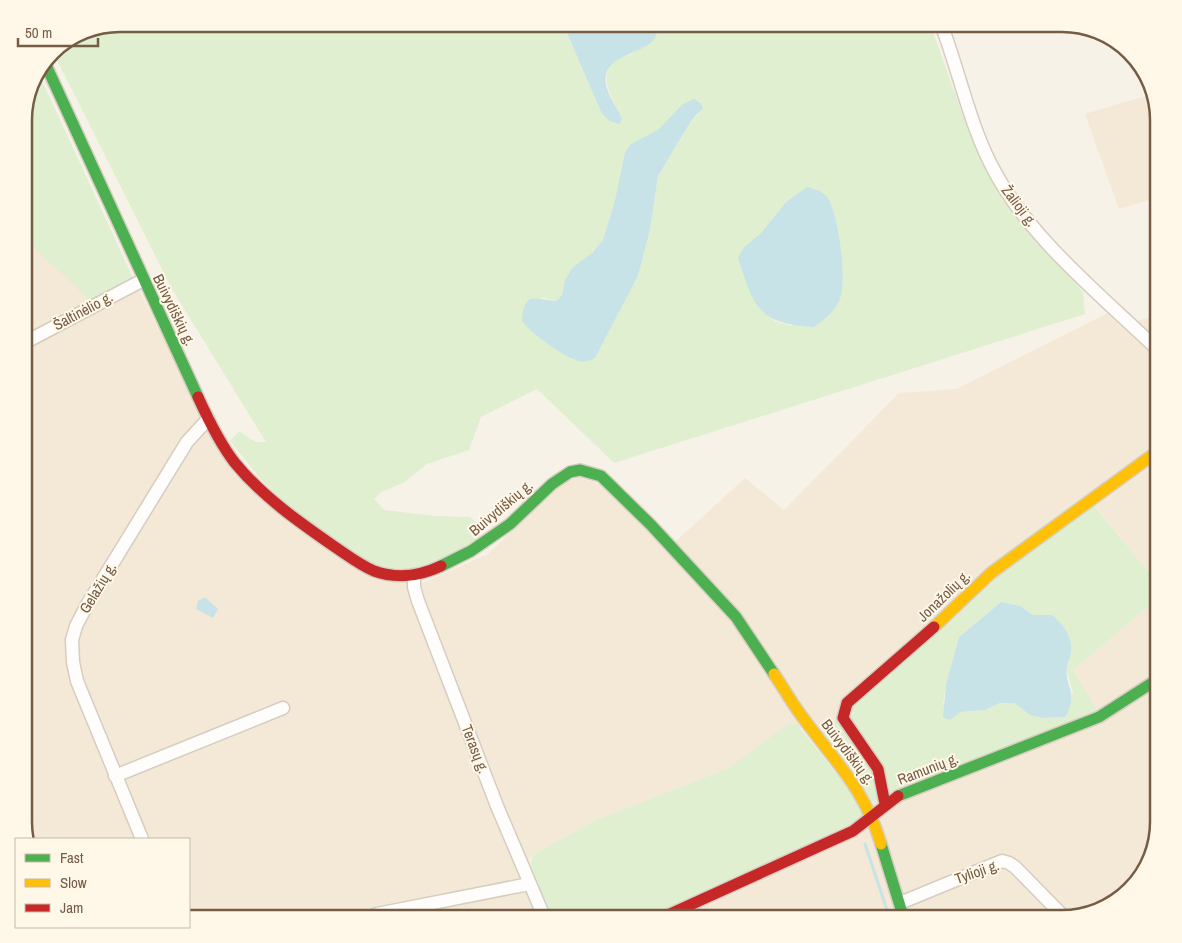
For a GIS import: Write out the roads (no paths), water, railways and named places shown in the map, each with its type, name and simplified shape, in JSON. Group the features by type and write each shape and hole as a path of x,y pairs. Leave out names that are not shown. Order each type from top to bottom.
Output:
{"main road":[{"name":"Buivydiškių g.","path":"47,71 143,280 176,346 208,419 222,445 250,480 309,530 348,557 376,571 401,576 414,575 441,567 490,540 519,516 552,484 570,472 580,470 601,476 658,532 736,617 801,715 853,781 873,816 902,910"},
{"name":"Jonažolių g.","path":"885,804 878,769 844,718 844,710 848,703 904,655 991,573 1150,457"},
{"name":"Ramunių g.","path":"679,910 853,831 885,804 1099,717 1150,684"}],"street":[{"name":"Žalioji g.","path":"944,32 990,164 1011,199 1078,274 1150,342"},
{"name":"Šaltinėlio g.","path":"33,338 143,280"},
{"name":"Gelažių g.","path":"142,838 77,681 72,656 73,633 87,605 187,442 208,419"},
{"name":"Terasų g.","path":"414,575 414,587 418,601 540,910"},
{"path":"116,776 283,708"},
{"name":"Tylioji g.","path":"900,903 1002,861 1015,867 1057,910"},
{"path":"397,910 529,884"}],"water":[{"path":"566,32 657,32 654,39 648,45 613,63 608,70 606,79 608,91 622,119 619,124 610,121 602,114"},
{"path":"694,99 703,108 691,121 658,176 650,230 638,276 595,358 588,361 579,361 570,357 555,349 526,326 522,321 525,305 532,299 556,301 562,295 565,280 573,267 593,252 603,240 615,200 625,152 631,144 659,129 683,104"},
{"path":"807,187 823,193 831,206 841,248 843,278 838,303 814,327 781,322 761,310 754,301 738,258 744,247 761,233 786,202"},
{"path":"205,597 218,609 213,618 196,609 198,601"},
{"path":"1001,602 1020,606 1033,615 1052,615 1060,622 1069,636 1071,654 1067,665 1067,674 1071,701 1065,717 1042,718 1030,715 1014,703 1000,703 985,710 960,712 950,720 943,717 946,684 959,637"}],"waterway":[{"path":"865,844 887,910"}]}
